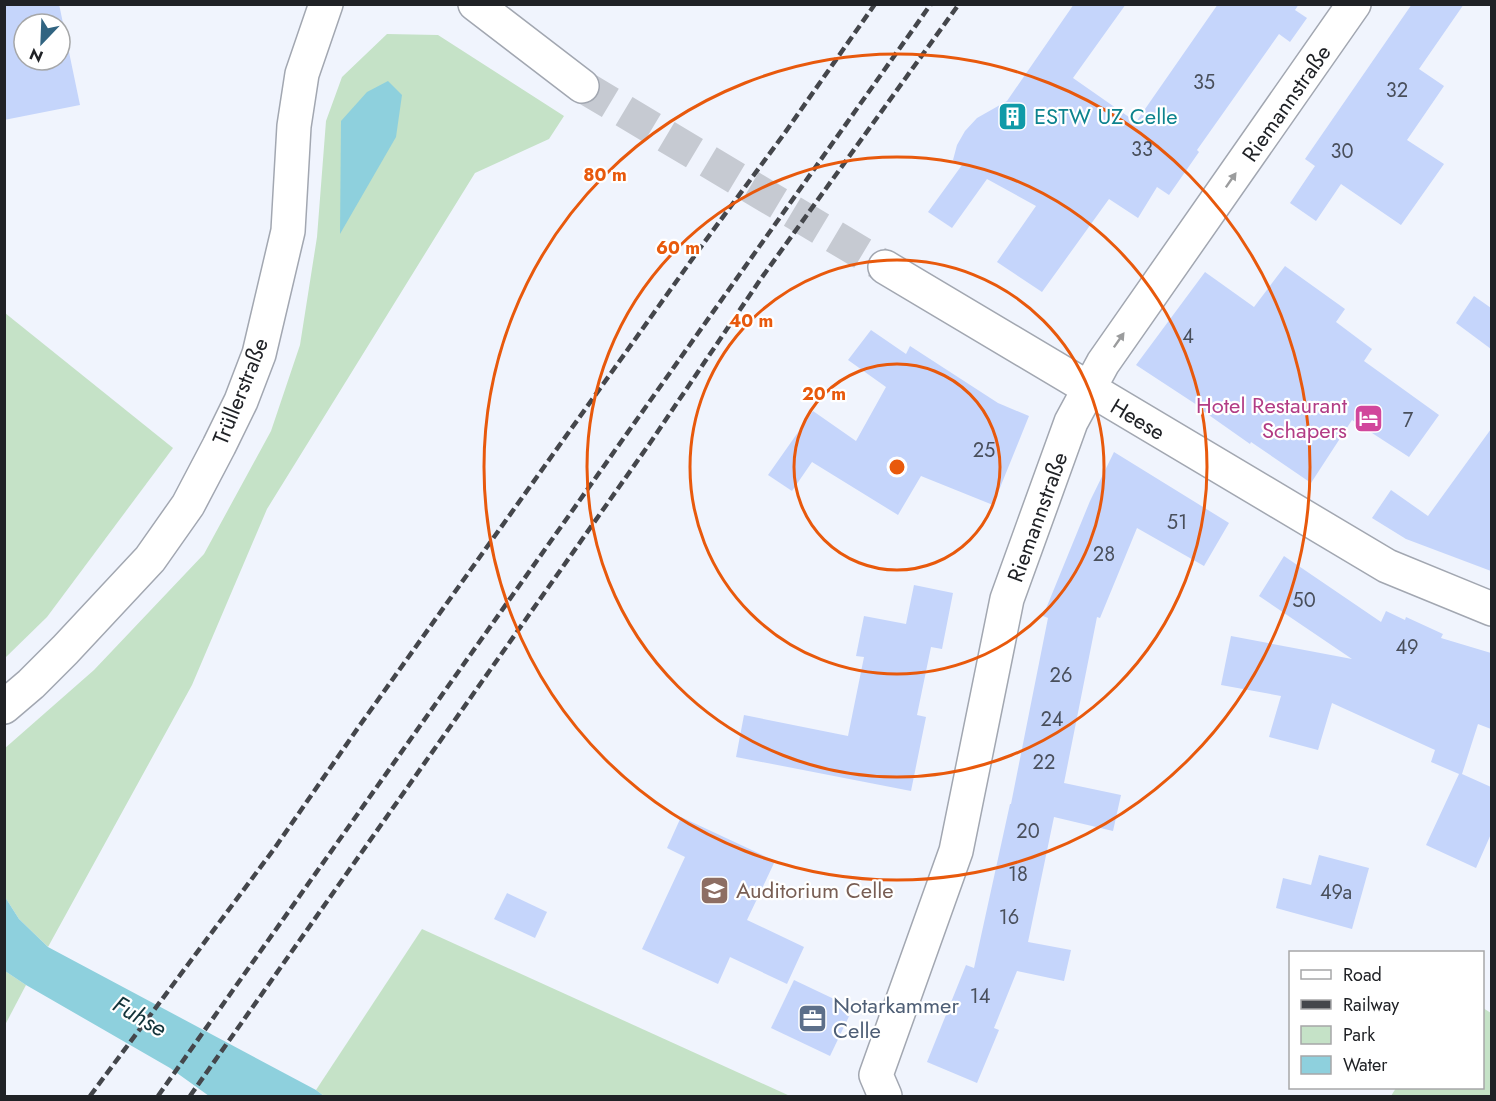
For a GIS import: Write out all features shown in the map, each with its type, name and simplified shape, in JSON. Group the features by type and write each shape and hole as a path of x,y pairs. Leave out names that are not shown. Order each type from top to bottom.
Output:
{"street":[{"name":"Trüllerstraße","path":"4,707 65,650 150,559 188,505 241,401 259,354 288,231 294,126 302,74 326,4"},
{"path":"475,4 582,86"},
{"name":"Riemannstraße","path":"885,1096 876,1075 956,851 1007,598 1071,422 1103,363 1354,4"},
{"name":"Heese","path":"885,267 1386,566 1491,609"}],"green space":[{"path":"387,34 438,35 564,116 549,139 475,173 267,509 192,685 48,947 19,919 5,897 4,749 94,670 204,554 271,431 300,345 317,237 326,121 342,77"},
{"path":"5,313 173,448 47,617 5,658"},
{"path":"422,929 790,1096 324,1096 316,1090"},
{"path":"5,971 26,985 5,1025"},
{"path":"1484,1009 1491,1013 1491,1096 1391,1096 1395,1089 1484,1089"}],"water":[{"path":"388,81 402,95 396,137 340,234 341,121 367,92"},
{"name":"Fuhse","path":"5,897 19,919 48,947 324,1096 209,1096 170,1068 26,985 5,971"}],"building":[{"path":"4,4 59,4 61,12 12,12 12,72 72,72 72,67 80,105 4,120"},
{"path":"1074,4 1126,4 1073,78 1136,122 1218,4 1299,4 1295,10 1307,18 1290,42 1279,34 1197,150 1199,152 1169,195 1157,187 1138,218 1109,199 1042,292 997,262 1036,206 987,179 952,228 928,212 962,165 953,160 957,145 965,131 977,118 1007,101"},
{"path":"1412,4 1464,4 1419,69 1444,86 1407,140 1444,164 1401,225 1341,184 1316,221 1290,203 1315,166 1305,159"},
{"path":"1285,266 1345,309 1336,322 1372,349 1364,361 1439,415 1409,457 1352,420 1311,483 1136,365 1205,272 1254,307"},
{"path":"1474,296 1491,308 1491,349 1456,323"},
{"path":"871,330 906,354 910,346 998,403 1029,416 993,505 921,476 898,515 812,462 792,491 768,475 813,411 856,441 886,387 848,360"},
{"path":"1491,429 1491,571 1406,539 1372,518 1391,490 1428,516"},
{"path":"1114,452 1229,523 1204,566 1137,528 1100,618 1097,617 1064,783 1121,795 1113,831 1054,817 1028,942 1071,950 1064,981 1017,971 994,1028 999,1030 977,1083 927,1062 966,965 974,968 1011,804 1048,618 1043,616 1090,501"},
{"path":"1284,556 1381,622 1386,611 1405,620 1406,617 1443,634 1441,638 1491,653 1491,729 1478,724 1462,774 1491,787 1491,834 1476,868 1426,845 1459,774 1431,762 1435,750 1332,703 1318,750 1269,737 1281,696 1221,685 1231,636 1352,659 1259,596"},
{"path":"914,585 953,593 942,649 931,647 917,715 926,717 911,791 736,757 744,715 848,736 864,657 856,656 864,616 906,624"},
{"name":"Auditorium Celle","path":"681,817 775,861 747,920 804,947 787,984 730,957 718,984 642,949 685,857 667,848"},
{"path":"1319,855 1369,868 1352,929 1276,908 1283,878 1311,885"},
{"path":"507,893 547,912 535,938 494,919"},
{"name":"Notarkammer Celle","path":"794,980 853,1008 830,1056 771,1028"}],"tunnel":[{"path":"582,86 885,267"}],"railway":[{"path":"90,1096 274,849 875,4"},
{"path":"158,1096 931,4"},
{"path":"190,1096 650,443 760,280 959,4"}],"place":[{"name":"ESTW UZ Celle","path":"1013,116"},
{"name":"Hotel Restaurant Schapers","path":"1368,418"},
{"name":"Auditorium Celle","path":"715,890"},
{"name":"Notarkammer Celle","path":"812,1018"}]}
